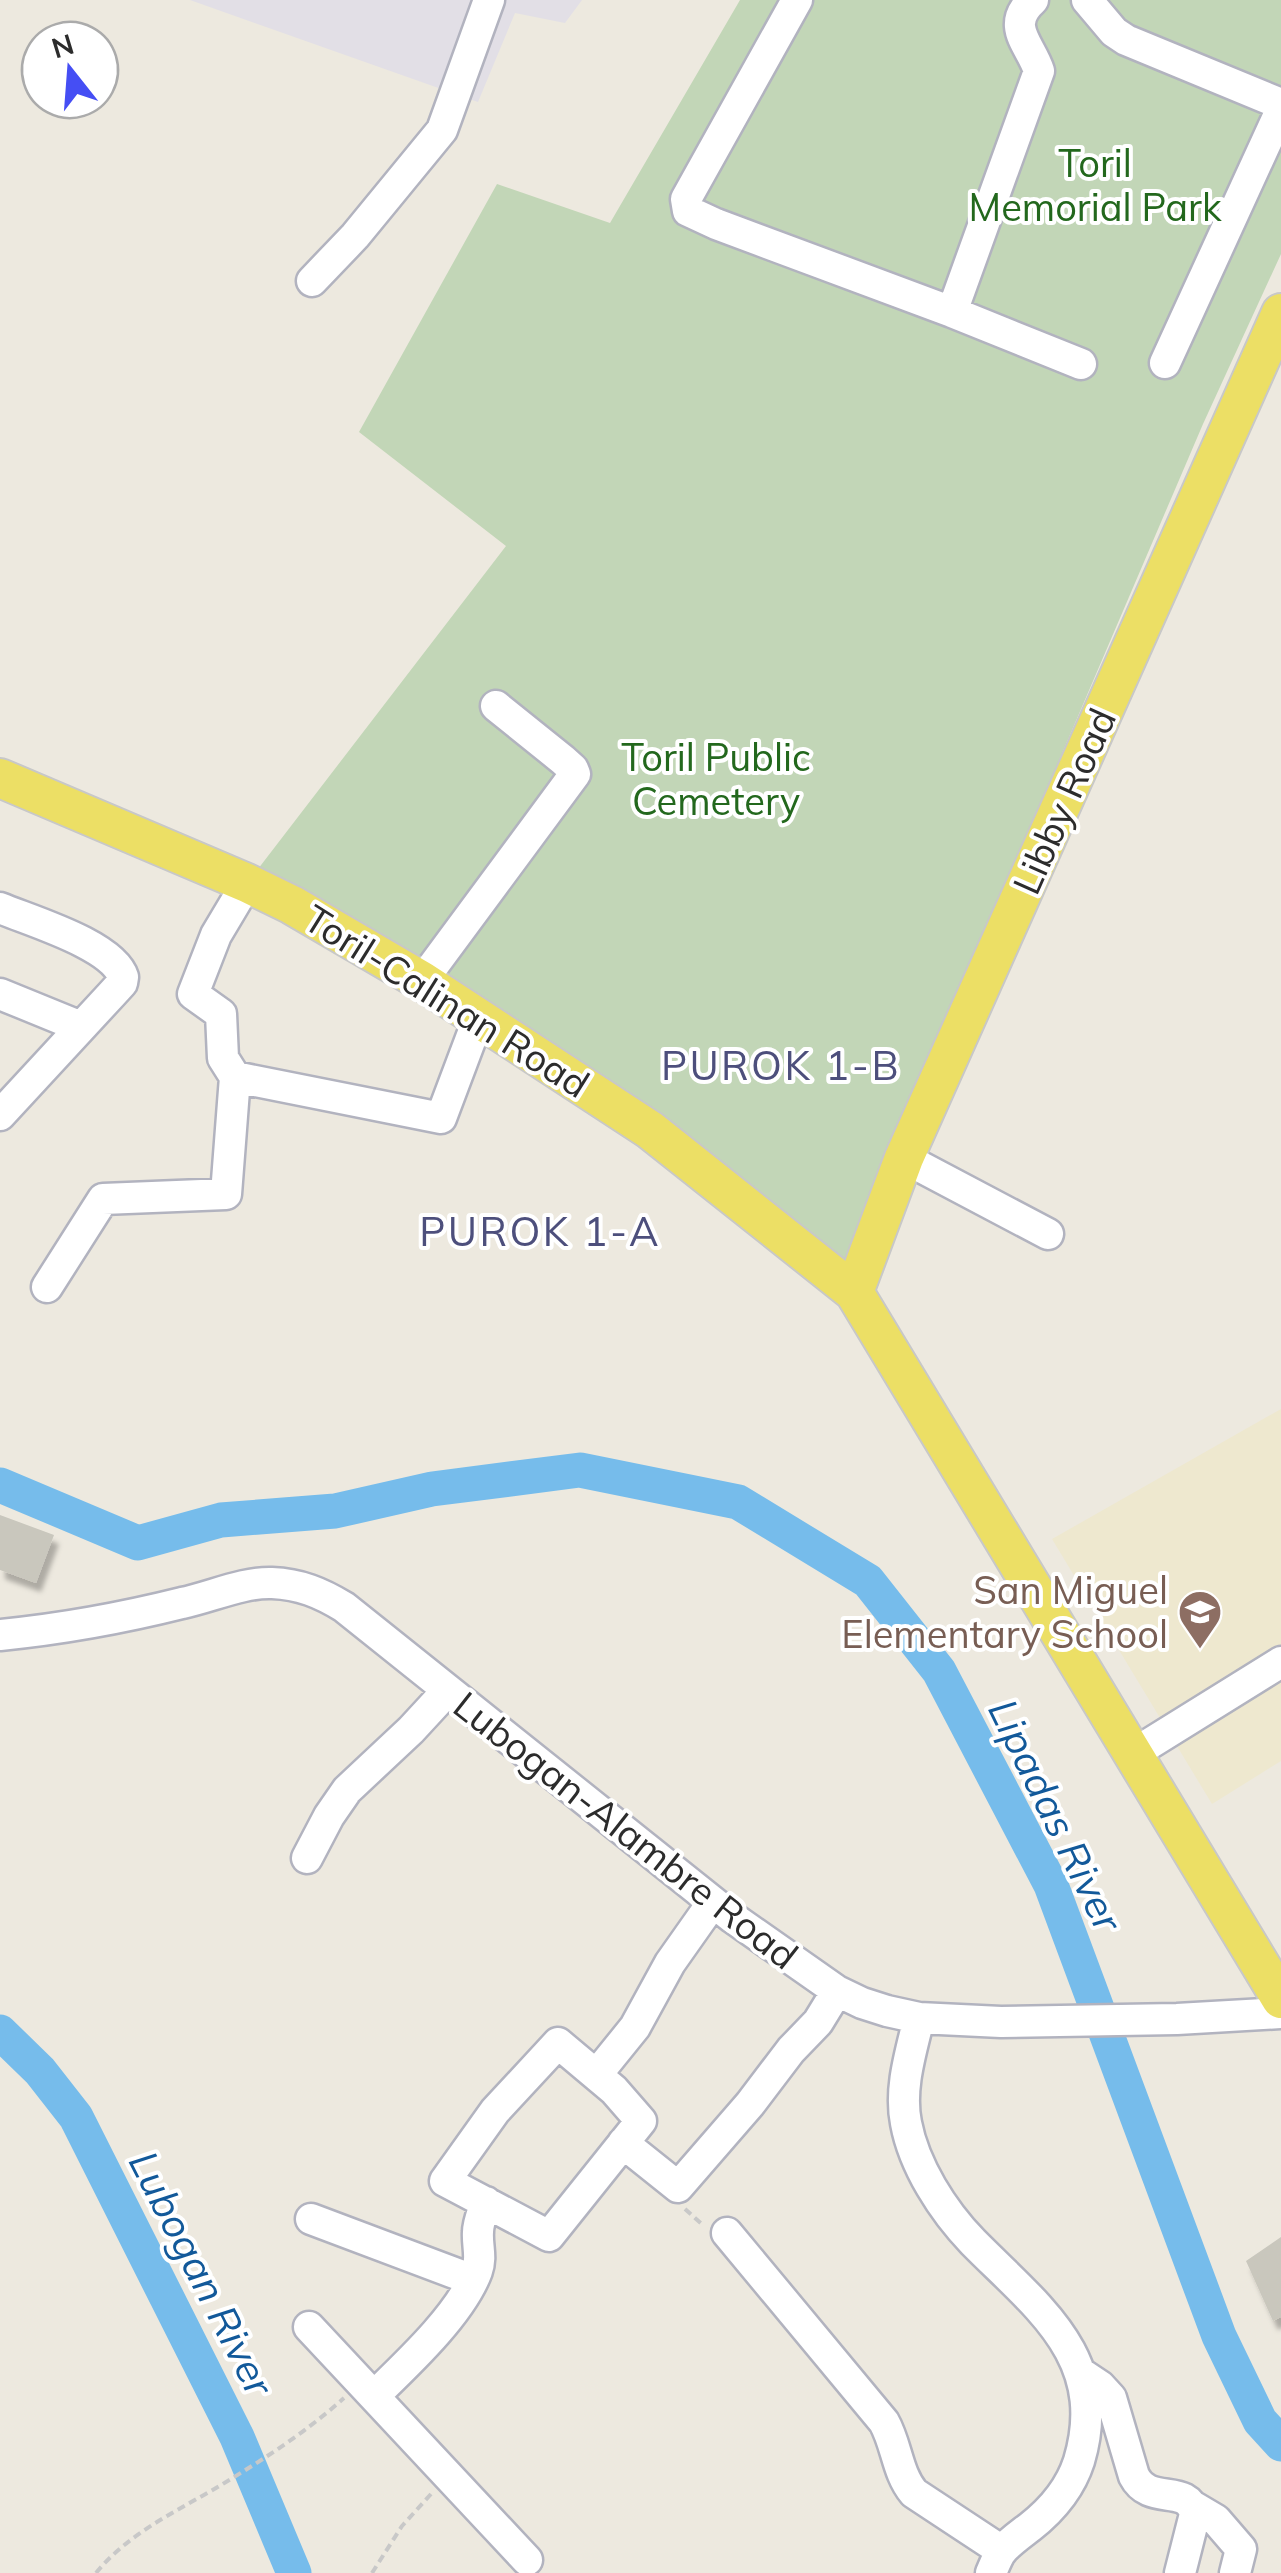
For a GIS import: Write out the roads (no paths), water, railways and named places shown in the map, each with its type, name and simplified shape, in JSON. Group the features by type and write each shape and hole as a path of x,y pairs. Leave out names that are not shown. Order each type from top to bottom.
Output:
{"main road":[{"name":"Libby Road","path":"854,1292 904,1158 1281,313"},
{"name":"Toril-Calinan Road","path":"0,778 248,883 422,982 650,1130 854,1292"},
{"path":"854,1292 1281,1999"}],"street":[{"path":"312,281 442,130 489,0"},
{"path":"797,0 690,192 685,202 690,214 1081,364"},
{"path":"1088,0 1114,32 1126,40 1281,107 1274,142 1165,363"},
{"path":"952,312 1039,71 1022,40 1019,3"},
{"path":"422,982 574,774 564,760 496,706"},
{"path":"47,1286 103,1199 226,1194 235,1077 224,1058 221,1014 194,994 216,936 248,883"},
{"path":"0,908 99,949 122,970 122,983 81,1027 12,1084 0,1115"},
{"path":"0,994 81,1027"},
{"path":"235,1077 440,1118 479,1018"},
{"path":"904,1158 1048,1234"},
{"name":"Lubogan-Alambre Road","path":"0,1635 133,1614 267,1582 293,1584 321,1593 344,1608 713,1902 837,1991 887,2012 972,2021 1177,2019 1281,2013"},
{"path":"1133,1754 1281,1662"},
{"path":"307,1858 347,1790 447,1691"},
{"path":"598,2074 636,2027 670,1963 713,1902"},
{"path":"623,2144 678,2187 818,2022 837,1991"},
{"path":"727,2232 884,2422 905,2483 996,2562 1058,2501 1072,2482 1084,2442 1088,2416 1082,2374 1038,2304 970,2240 926,2177 914,2152 904,2099 919,2018"},
{"path":"558,2042 598,2074 641,2121 549,2236 445,2181 521,2080 558,2042"},
{"path":"367,2389 426,2342 473,2280 480,2256 479,2222 486,2202"},
{"path":"311,2218 473,2280"},
{"path":"309,2327 527,2560"},
{"path":"1082,2374 1112,2398 1140,2487 1186,2498 1194,2508 1216,2520 1241,2549 1235,2573"},
{"path":"1180,2573 1194,2508"}],"waterway":[{"name":"Lipadas River","path":"0,1485 138,1543 221,1520 335,1511 432,1489 580,1470 738,1502 868,1581 939,1671 1051,1885 1219,2336 1260,2421 1281,2444"},
{"name":"Lubogan River","path":"0,2032 40,2071 76,2117 237,2437 294,2573"}],"place":[{"name":"San Miguel Elementary School","path":"1200,1650"}],"district":[{"name":"PUROK 1-B","path":"781,1065"},
{"name":"PUROK 1-A","path":"540,1231"}],"park label":[{"name":"Toril Memorial Park","path":"1095,185"},
{"name":"Toril Public Cemetery","path":"716,779"}]}
